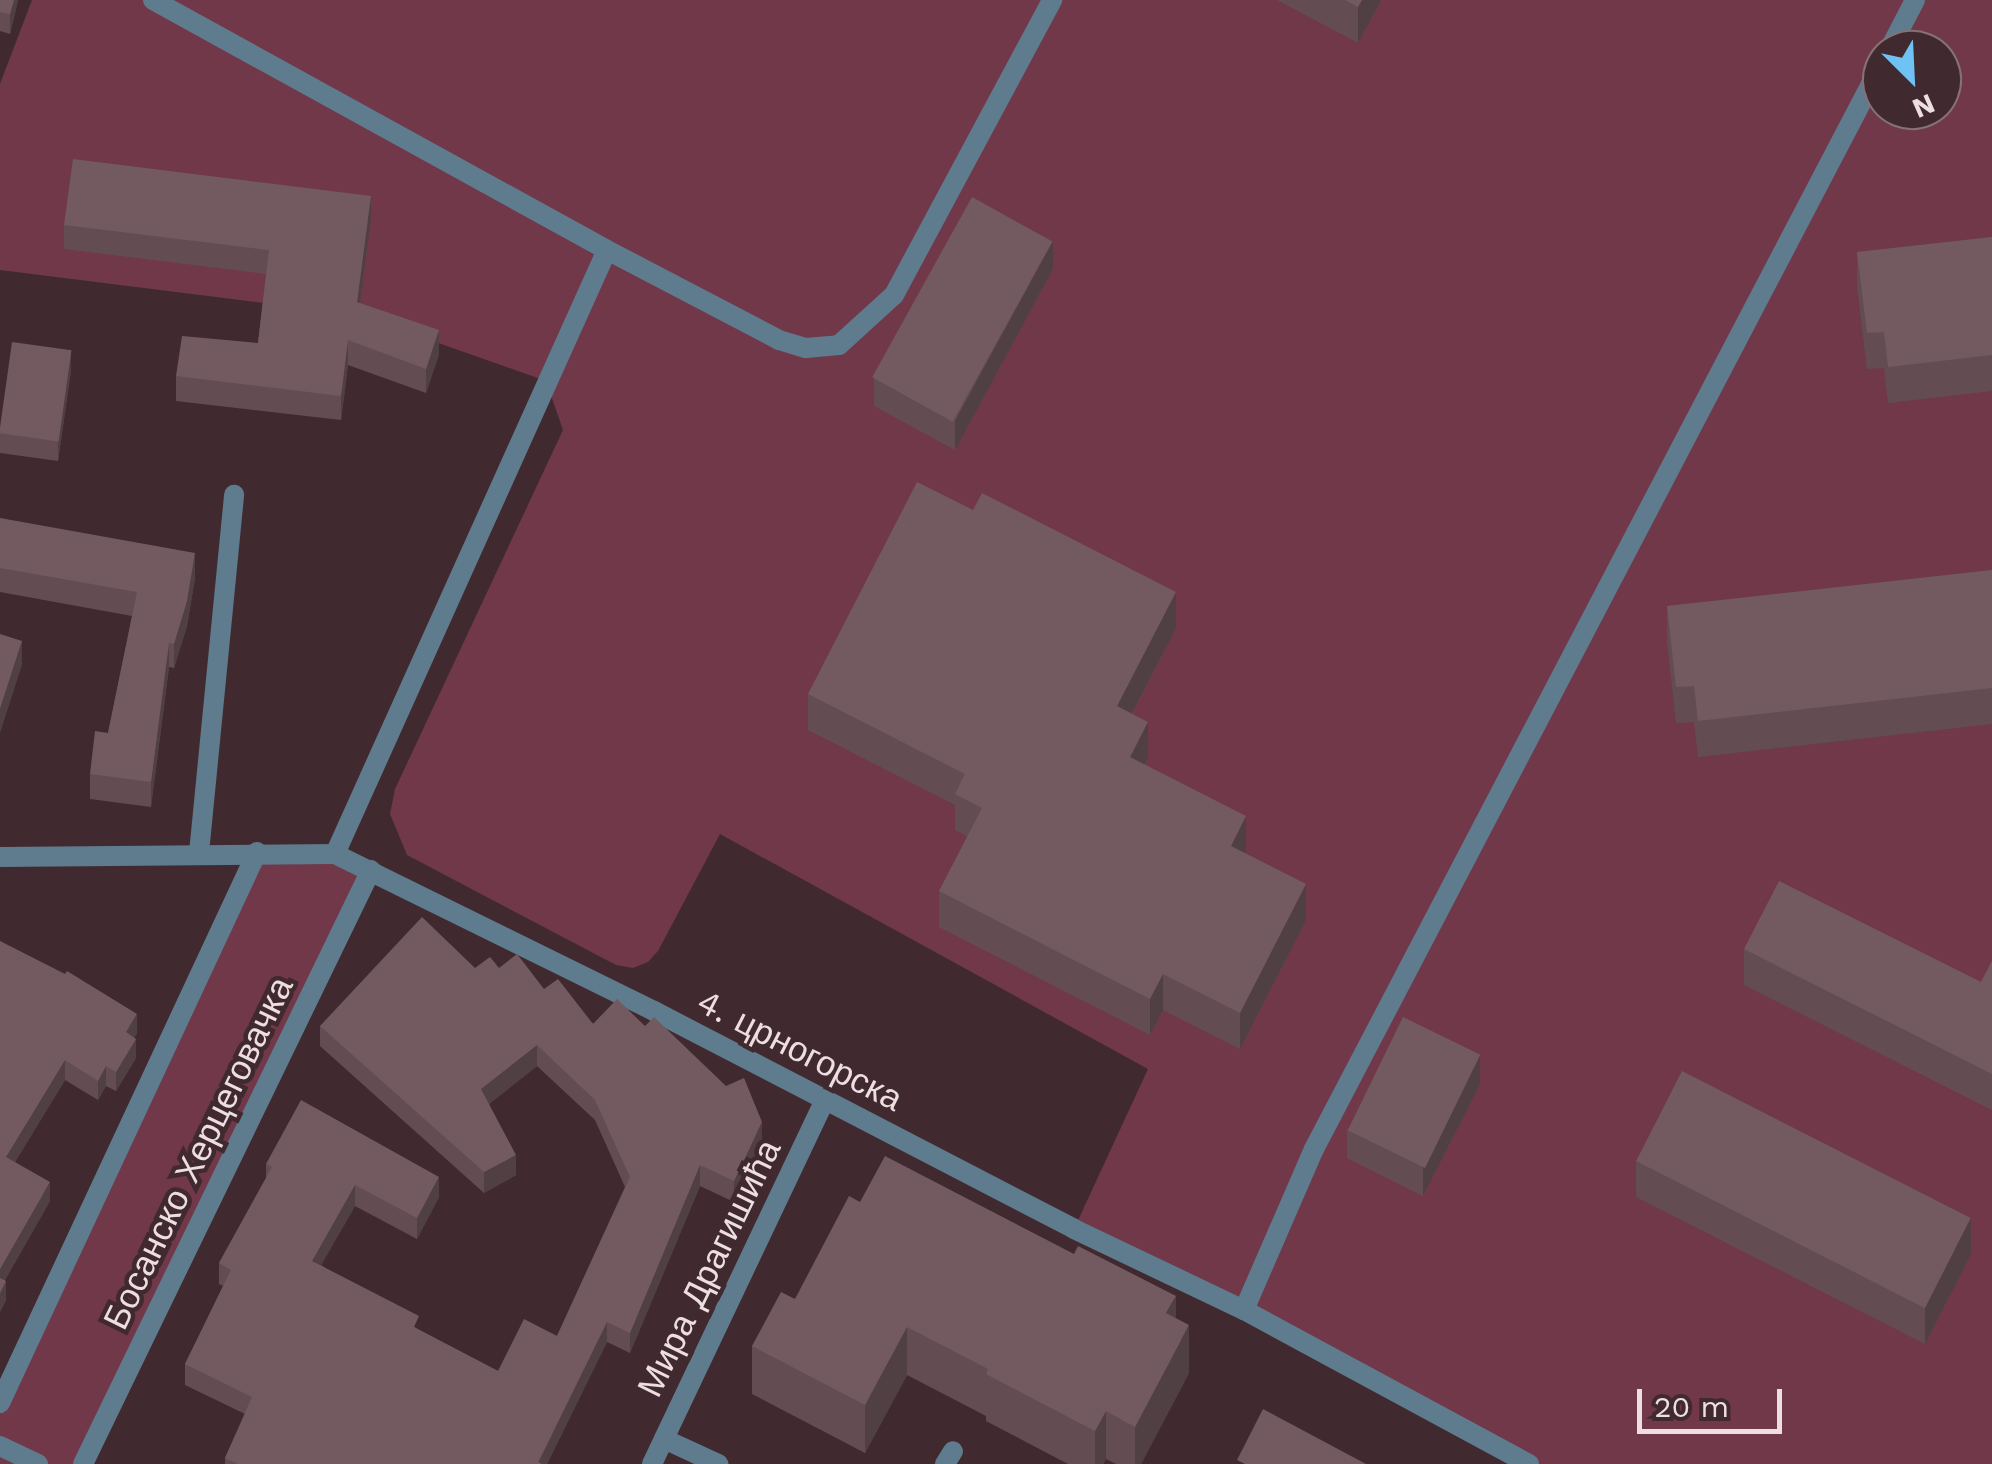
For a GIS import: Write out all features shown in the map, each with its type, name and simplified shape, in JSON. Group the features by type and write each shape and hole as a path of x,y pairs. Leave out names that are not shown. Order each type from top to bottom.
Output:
{"street":[{"path":"153,0 607,250 779,340 806,348 839,344 894,296 1052,0"},
{"path":"1899,30 1915,0"},
{"path":"1244,1310 1314,1149 1862,100"},
{"path":"335,854 607,250"},
{"path":"200,853 234,495"},
{"name":"Босанско Херцеговачка","path":"0,1403 257,852"},
{"name":"4. црногорска","path":"0,857 335,854 1074,1229 1244,1310 1529,1464"},
{"name":"Босанско Херцеговачка","path":"84,1464 371,870"},
{"name":"Мира Драгишића","path":"652,1464 825,1100"},
{"path":"664,1438 718,1464"},
{"path":"0,1446 38,1464"}],"shaded area":[{"path":"32,0 1992,0 1992,1464 1529,1464 1074,1229 1148,1069 720,834 658,951 648,962 633,968 616,965 407,855 390,814 395,789 563,430 546,381 359,315 0,270 0,84"},
{"path":"257,852 371,870 83,1464 0,1464 0,1403"}],"building":[{"path":"0,0 14,0 10,14 0,12"},
{"path":"73,159 371,196 357,302 439,330 426,369 348,340 341,396 176,376 182,336 258,343 269,250 64,225"},
{"path":"972,197 1052,242 953,422 872,377"},
{"path":"1992,237 1992,355 1888,367 1884,332 1867,333 1857,252"},
{"path":"12,342 71,350 59,441 0,433"},
{"path":"917,482 973,510 982,493 1176,592 1117,706 1148,722 1130,757 1246,816 1231,846 1306,884 1240,1013 1163,974 1150,999 939,891 982,808 955,794 965,774 808,694"},
{"path":"0,518 195,553 187,601 174,644 169,643 151,782 90,774 95,731 108,733 137,592 0,568"},
{"path":"1992,570 1992,688 1698,721 1694,686 1676,687 1667,606"},
{"path":"0,634 22,641 0,709"},
{"path":"1779,881 1981,982 1992,961 1992,1074 1744,949"},
{"path":"422,917 475,968 490,957 499,968 517,954 544,989 558,979 593,1024 617,999 645,1026 654,1017 726,1086 744,1078 762,1122 734,1181 700,1165 630,1333 607,1322 538,1462 542,1464 238,1464 225,1458 252,1397 185,1364 231,1270 219,1263 272,1167 266,1164 301,1100 439,1177 417,1218 355,1185 312,1261 419,1316 414,1327 498,1371 524,1319 557,1336 630,1177 595,1100 537,1045 481,1089 516,1155 484,1172 320,1026"},
{"path":"0,941 65,974 67,971 137,1014 126,1032 136,1039 116,1072 106,1066 98,1081 65,1060 6,1157 50,1182 0,1269"},
{"path":"1403,1017 1480,1055 1425,1168 1348,1130"},
{"path":"1682,1071 1971,1218 1925,1308 1636,1161"},
{"path":"885,1156 1074,1254 1078,1246 1176,1296 1166,1313 1189,1325 1135,1427 1106,1411 1095,1431 907,1327 865,1405 752,1346 781,1292 795,1299 849,1196 860,1202"},
{"path":"1263,1409 1366,1464 1245,1464 1237,1460"}]}
